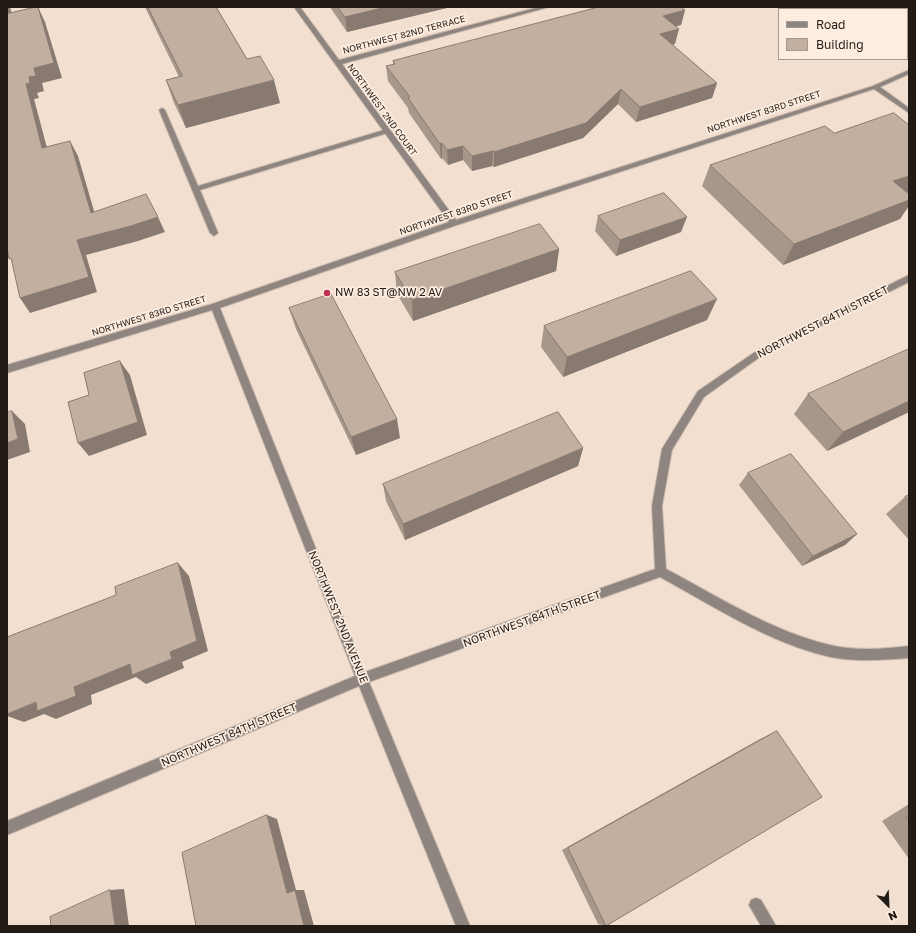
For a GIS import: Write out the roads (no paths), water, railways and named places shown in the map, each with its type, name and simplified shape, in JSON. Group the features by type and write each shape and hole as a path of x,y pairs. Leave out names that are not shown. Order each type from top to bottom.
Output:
{"street":[{"name":"NORTHWEST 2ND COURT","path":"297,7 454,223"},
{"name":"NORTHWEST 82ND TERRACE","path":"337,63 546,7"},
{"name":"NORTHWEST 83RD STREET","path":"7,368 215,306 454,223 875,87 909,72"},
{"path":"875,87 909,111"},
{"path":"162,110 214,232"},
{"path":"196,189 387,132"},
{"name":"NORTHWEST 84TH STREET","path":"7,828 362,679 661,572 657,506 667,449 701,394 761,352 909,278"},
{"name":"NORTHWEST 2ND AVENUE","path":"215,306 362,679 463,926"},
{"path":"661,572 779,635 831,650 879,655 909,652"},
{"path":"756,905 769,926"}],"place":[{"name":"NW 83 ST@NW 2 AV","path":"327,293"}]}
